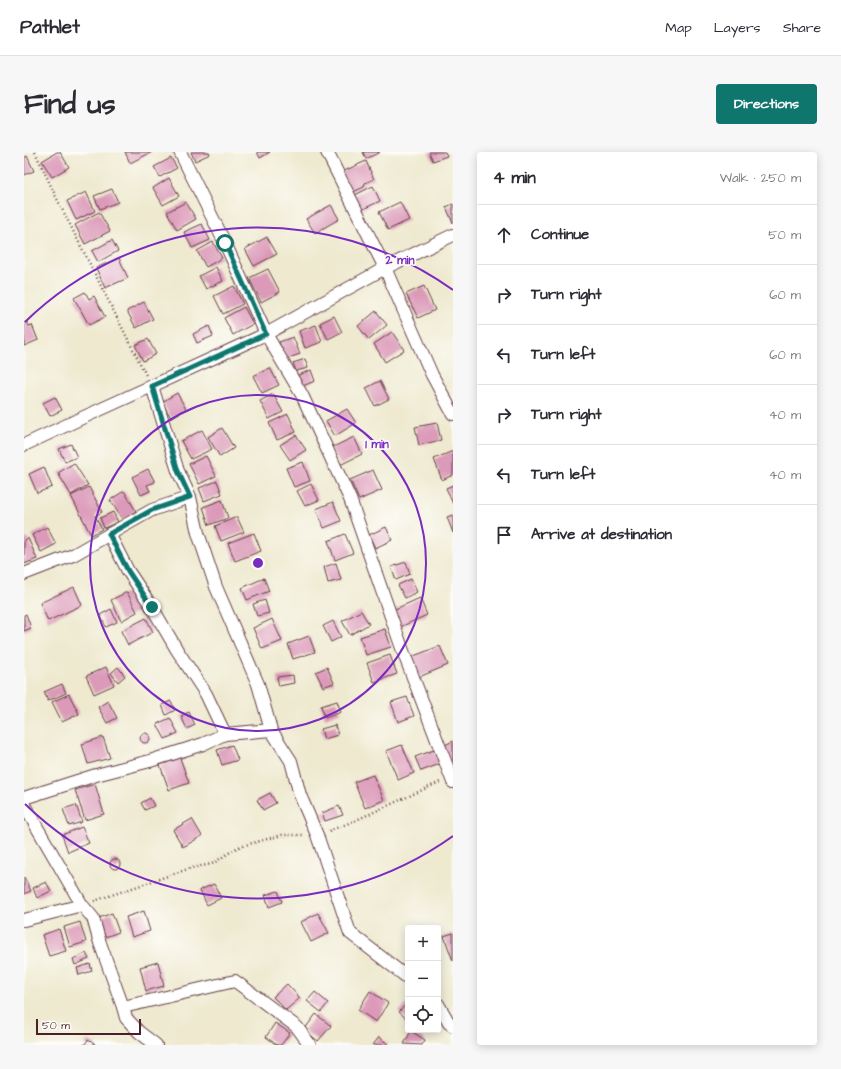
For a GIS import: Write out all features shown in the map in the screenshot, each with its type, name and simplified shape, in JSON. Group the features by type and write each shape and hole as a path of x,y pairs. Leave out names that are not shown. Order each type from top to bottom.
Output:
{"street":[{"path":"180,152 225,243 266,334 302,395 350,499 403,651 452,779"},
{"path":"327,152 385,268 432,374 453,414"},
{"path":"24,445 84,416 266,334 385,268 453,235"},
{"path":"152,386 178,471 190,497 198,533 216,587 258,684 271,730 291,761 300,795 317,836 350,933 405,976"},
{"path":"24,574 73,555 152,510 190,497"},
{"path":"109,534 128,571 206,694 225,734"},
{"path":"24,798 96,775 150,761 203,744 225,734 271,730"},
{"path":"24,805 82,905 93,918 100,943 124,1007 126,1018 139,1032 156,1045"},
{"path":"24,920 82,905"},
{"path":"124,1007 235,981 297,1027 310,1045"},
{"path":"441,1009 449,1023 453,1026"}],"path":[{"path":"35,152 57,199 152,386"},
{"path":"82,905 191,868 212,864 238,847 282,836 317,836 452,779"}],"building":[{"path":"57,152 60,152 69,167 52,177 42,161"},
{"path":"125,152 152,152 130,163"},
{"path":"191,152 209,152 210,154 195,161"},
{"path":"257,152 270,152 260,158"},
{"path":"363,152 380,152 366,159"},
{"path":"429,152 445,152 447,156 433,161"},
{"path":"27,156 34,171 24,175 24,158"},
{"path":"171,158 177,168 160,177 154,167"},
{"path":"366,161 374,179 365,183 364,187 351,193 342,172"},
{"path":"169,178 179,196 163,205 153,188"},
{"path":"373,186 380,201 359,211 351,197"},
{"path":"112,189 118,202 100,209 94,196"},
{"path":"86,192 95,211 76,220 67,201"},
{"path":"186,202 196,219 177,230 167,212"},
{"path":"400,202 409,220 388,230 379,212"},
{"path":"453,204 453,223 446,207"},
{"path":"331,205 339,219 315,233 306,219"},
{"path":"99,212 110,231 85,244 75,225"},
{"path":"202,224 210,240 192,248 184,232"},
{"path":"267,237 277,254 254,266 245,249"},
{"path":"112,240 118,251 98,262 92,251"},
{"path":"213,242 222,258 206,267 197,251"},
{"path":"119,258 128,278 105,288 96,268"},
{"path":"216,267 223,281 206,289 199,276"},
{"path":"268,269 280,292 261,302 249,278"},
{"path":"234,286 243,304 223,314 214,296"},
{"path":"424,286 435,310 418,318 406,294"},
{"path":"85,292 89,299 94,296 105,317 89,325 74,298"},
{"path":"144,302 153,319 136,328 127,311"},
{"path":"244,307 253,324 233,335 224,318"},
{"path":"376,311 387,325 369,340 358,326"},
{"path":"334,316 342,332 328,339 320,323"},
{"path":"27,322 29,326 32,325 38,340 24,346 24,323"},
{"path":"316,325 322,342 305,348 299,331"},
{"path":"209,326 213,336 197,343 193,334"},
{"path":"392,332 404,350 385,362 374,344"},
{"path":"293,337 300,354 286,359 279,342"},
{"path":"148,339 156,354 143,361 135,345"},
{"path":"305,359 308,368 296,371 293,363"},
{"path":"270,368 279,385 262,393 253,376"},
{"path":"311,370 315,381 300,387 296,376"},
{"path":"380,381 389,399 375,406 366,388"},
{"path":"177,393 186,409 171,418 162,402"},
{"path":"273,394 283,412 269,419 260,401"},
{"path":"55,397 62,410 50,416 43,403"},
{"path":"347,409 356,423 335,436 326,421"},
{"path":"288,414 296,432 277,440 269,423"},
{"path":"437,423 441,440 419,445 415,427"},
{"path":"222,428 234,448 220,457 208,437"},
{"path":"202,430 212,449 191,459 181,441"},
{"path":"296,435 306,450 290,460 280,445"},
{"path":"354,437 362,454 340,465 331,448"},
{"path":"71,444 77,457 65,462 59,449"},
{"path":"453,451 453,475 442,480 434,459"},
{"path":"206,456 216,476 199,484 189,464"},
{"path":"303,462 310,481 294,487 286,468"},
{"path":"74,463 88,485 71,495 58,473"},
{"path":"44,467 52,487 37,493 29,474"},
{"path":"148,469 155,482 147,485 150,491 141,495 132,477"},
{"path":"373,470 382,490 359,500 350,480"},
{"path":"217,481 222,494 204,501 199,488"},
{"path":"311,484 319,500 305,506 297,491"},
{"path":"453,485 453,504 446,488"},
{"path":"89,487 102,512 95,516 102,529 91,535 71,496"},
{"path":"124,491 136,511 123,520 110,500"},
{"path":"222,500 228,518 209,525 203,507"},
{"path":"333,502 341,521 324,528 316,509"},
{"path":"113,512 118,522 104,528 100,518"},
{"path":"453,515 453,533 447,517"},
{"path":"237,517 244,532 221,541 215,526"},
{"path":"47,527 56,544 41,552 32,535"},
{"path":"386,527 392,540 375,548 369,535"},
{"path":"254,533 261,551 235,561 228,543"},
{"path":"345,534 353,553 335,560 328,541"},
{"path":"28,538 37,559 24,564 24,540"},
{"path":"406,562 410,574 396,580 391,567"},
{"path":"336,563 341,580 328,583 324,567"},
{"path":"264,578 269,591 247,600 242,588"},
{"path":"411,579 417,592 405,598 398,585"},
{"path":"74,587 82,605 48,621 40,603"},
{"path":"127,592 137,612 121,621 111,600"},
{"path":"420,598 427,615 400,627 393,610"},
{"path":"265,600 269,613 257,616 253,604"},
{"path":"111,609 117,622 106,627 100,615"},
{"path":"361,611 369,624 350,635 342,621"},
{"path":"26,614 31,628 24,631 24,615"},
{"path":"146,618 153,632 128,645 121,631"},
{"path":"272,619 282,641 262,649 253,628"},
{"path":"333,621 341,637 331,642 323,626"},
{"path":"385,629 391,647 366,655 360,637"},
{"path":"309,636 315,652 293,659 288,644"},
{"path":"440,646 448,665 419,677 411,657"},
{"path":"390,655 397,674 374,682 367,663"},
{"path":"106,667 114,685 94,694 86,676"},
{"path":"118,667 125,676 118,682 111,673"},
{"path":"327,667 334,683 323,687 316,672"},
{"path":"293,675 294,683 279,686 277,677"},
{"path":"62,684 66,693 48,701 44,692"},
{"path":"69,694 79,714 62,722 52,702"},
{"path":"407,697 414,716 398,722 391,702"},
{"path":"108,701 117,718 107,723 98,707"},
{"path":"171,701 175,710 166,715 162,705"},
{"path":"337,701 341,712 325,718 321,706"},
{"path":"189,712 195,725 187,729 181,716"},
{"path":"170,718 178,733 165,739 157,724"},
{"path":"335,725 338,735 324,739 321,729"},
{"path":"143,733 147,733 149,734 149,742 143,743 140,740 140,736"},
{"path":"103,737 110,758 88,764 82,744"},
{"path":"453,741 453,761 451,761 443,746"},
{"path":"232,745 238,760 222,765 217,750"},
{"path":"402,745 414,773 398,780 386,751"},
{"path":"434,750 440,764 421,771 415,757"},
{"path":"180,758 189,783 169,790 160,765"},
{"path":"373,775 384,800 365,808 354,782"},
{"path":"95,784 104,814 85,820 75,790"},
{"path":"270,793 276,803 263,810 257,800"},
{"path":"150,798 154,806 145,810 141,803"},
{"path":"76,805 82,822 69,826 63,809"},
{"path":"339,806 343,815 325,821 322,813"},
{"path":"192,819 202,836 183,847 173,830"},
{"path":"82,827 89,843 68,852 62,835"},
{"path":"113,859 117,859 119,860 119,868 113,869 110,866 110,862"},
{"path":"24,877 31,891 24,894"},
{"path":"46,882 51,891 37,898 33,888"},
{"path":"214,884 221,898 207,905 200,890"},
{"path":"278,891 282,902 269,907 265,895"},
{"path":"144,911 150,931 132,937 126,917"},
{"path":"112,913 119,932 105,937 99,918"},
{"path":"318,913 329,933 311,942 301,922"},
{"path":"80,922 86,942 70,947 64,927"},
{"path":"59,929 66,951 49,956 42,935"},
{"path":"453,933 453,961 444,936"},
{"path":"86,953 89,959 75,965 73,959"},
{"path":"158,962 164,986 146,991 140,967"},
{"path":"90,964 92,971 79,975 77,968"},
{"path":"287,984 300,998 286,1010 273,997"},
{"path":"370,991 388,1003 376,1022 358,1010"},
{"path":"315,992 328,1003 321,1012 307,1001"},
{"path":"405,1005 405,1017 399,1012"},
{"path":"316,1014 331,1026 318,1041 304,1030"},
{"path":"275,1023 290,1033 281,1045 277,1045 266,1037"},
{"path":"410,1033 414,1033 425,1040 422,1045 404,1044"},
{"path":"379,1037 389,1045 373,1045"},
{"path":"88,1040 96,1045 84,1045"}],"route":[{"path":"152,607 128,571 109,534 152,510 190,497 178,471 152,386 266,334 225,243"}]}
